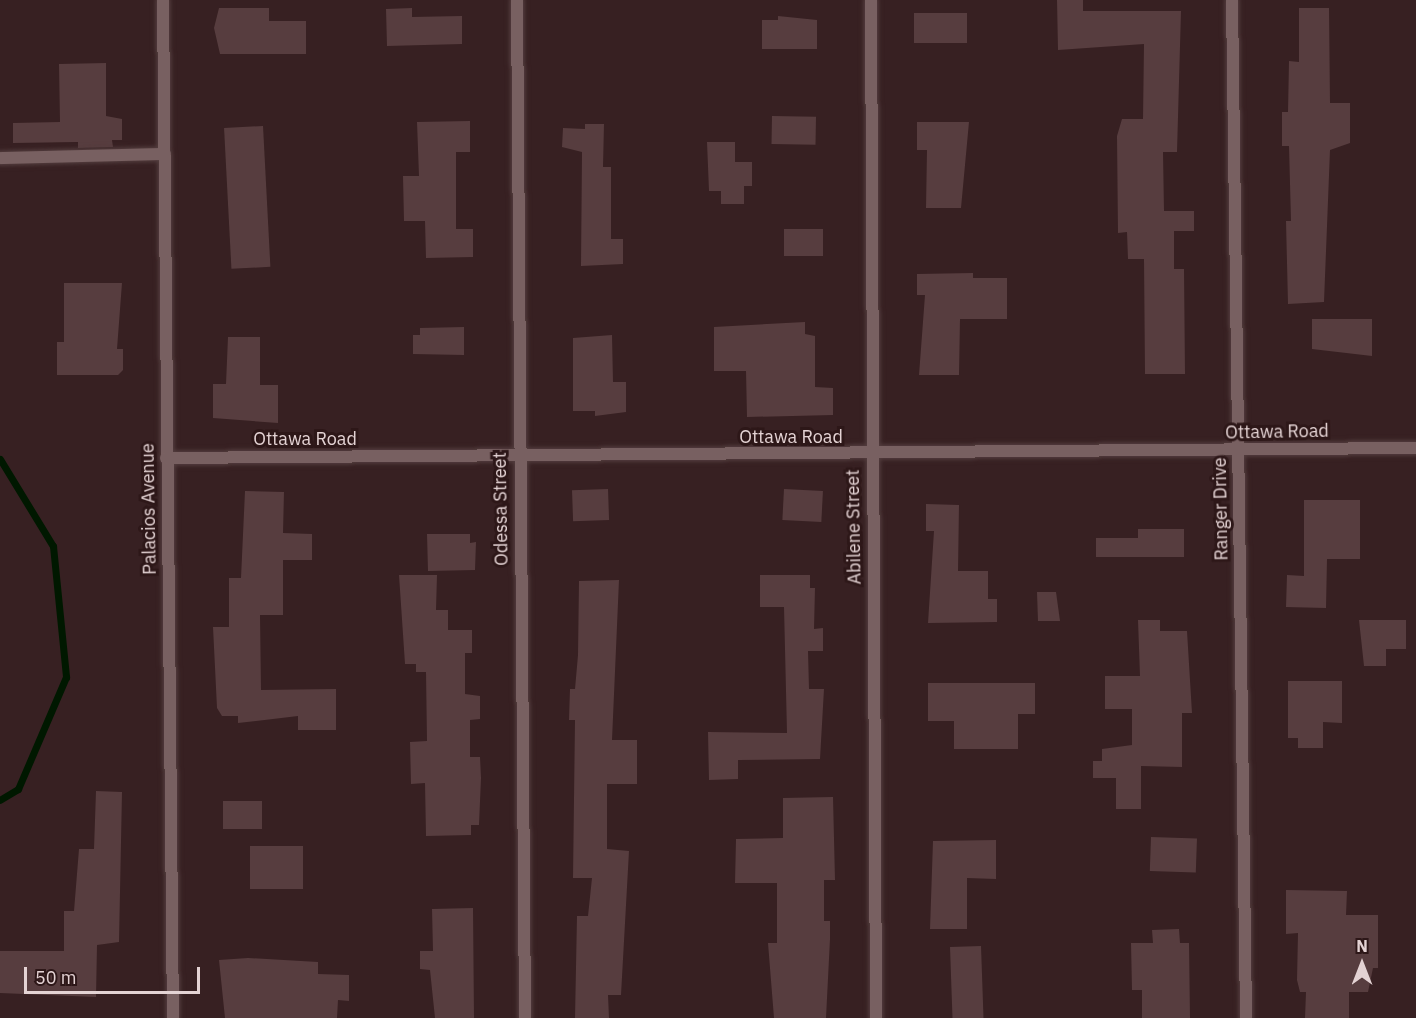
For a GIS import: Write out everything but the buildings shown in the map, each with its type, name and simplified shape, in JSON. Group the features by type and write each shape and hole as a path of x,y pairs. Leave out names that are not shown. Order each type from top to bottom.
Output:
{"street":[{"name":"Palacios Avenue","path":"163,0 173,1018"},
{"name":"Odessa Street","path":"517,0 525,1018"},
{"name":"Abilene Street","path":"871,0 871,455 876,1018"},
{"name":"Ranger Drive","path":"1232,0 1246,1018"},
{"path":"0,158 165,154"},
{"name":"Ottawa Road","path":"166,458 871,455 1416,448"}],"waterway":[{"path":"0,459 53,546 66,677 18,789 0,800"}]}
